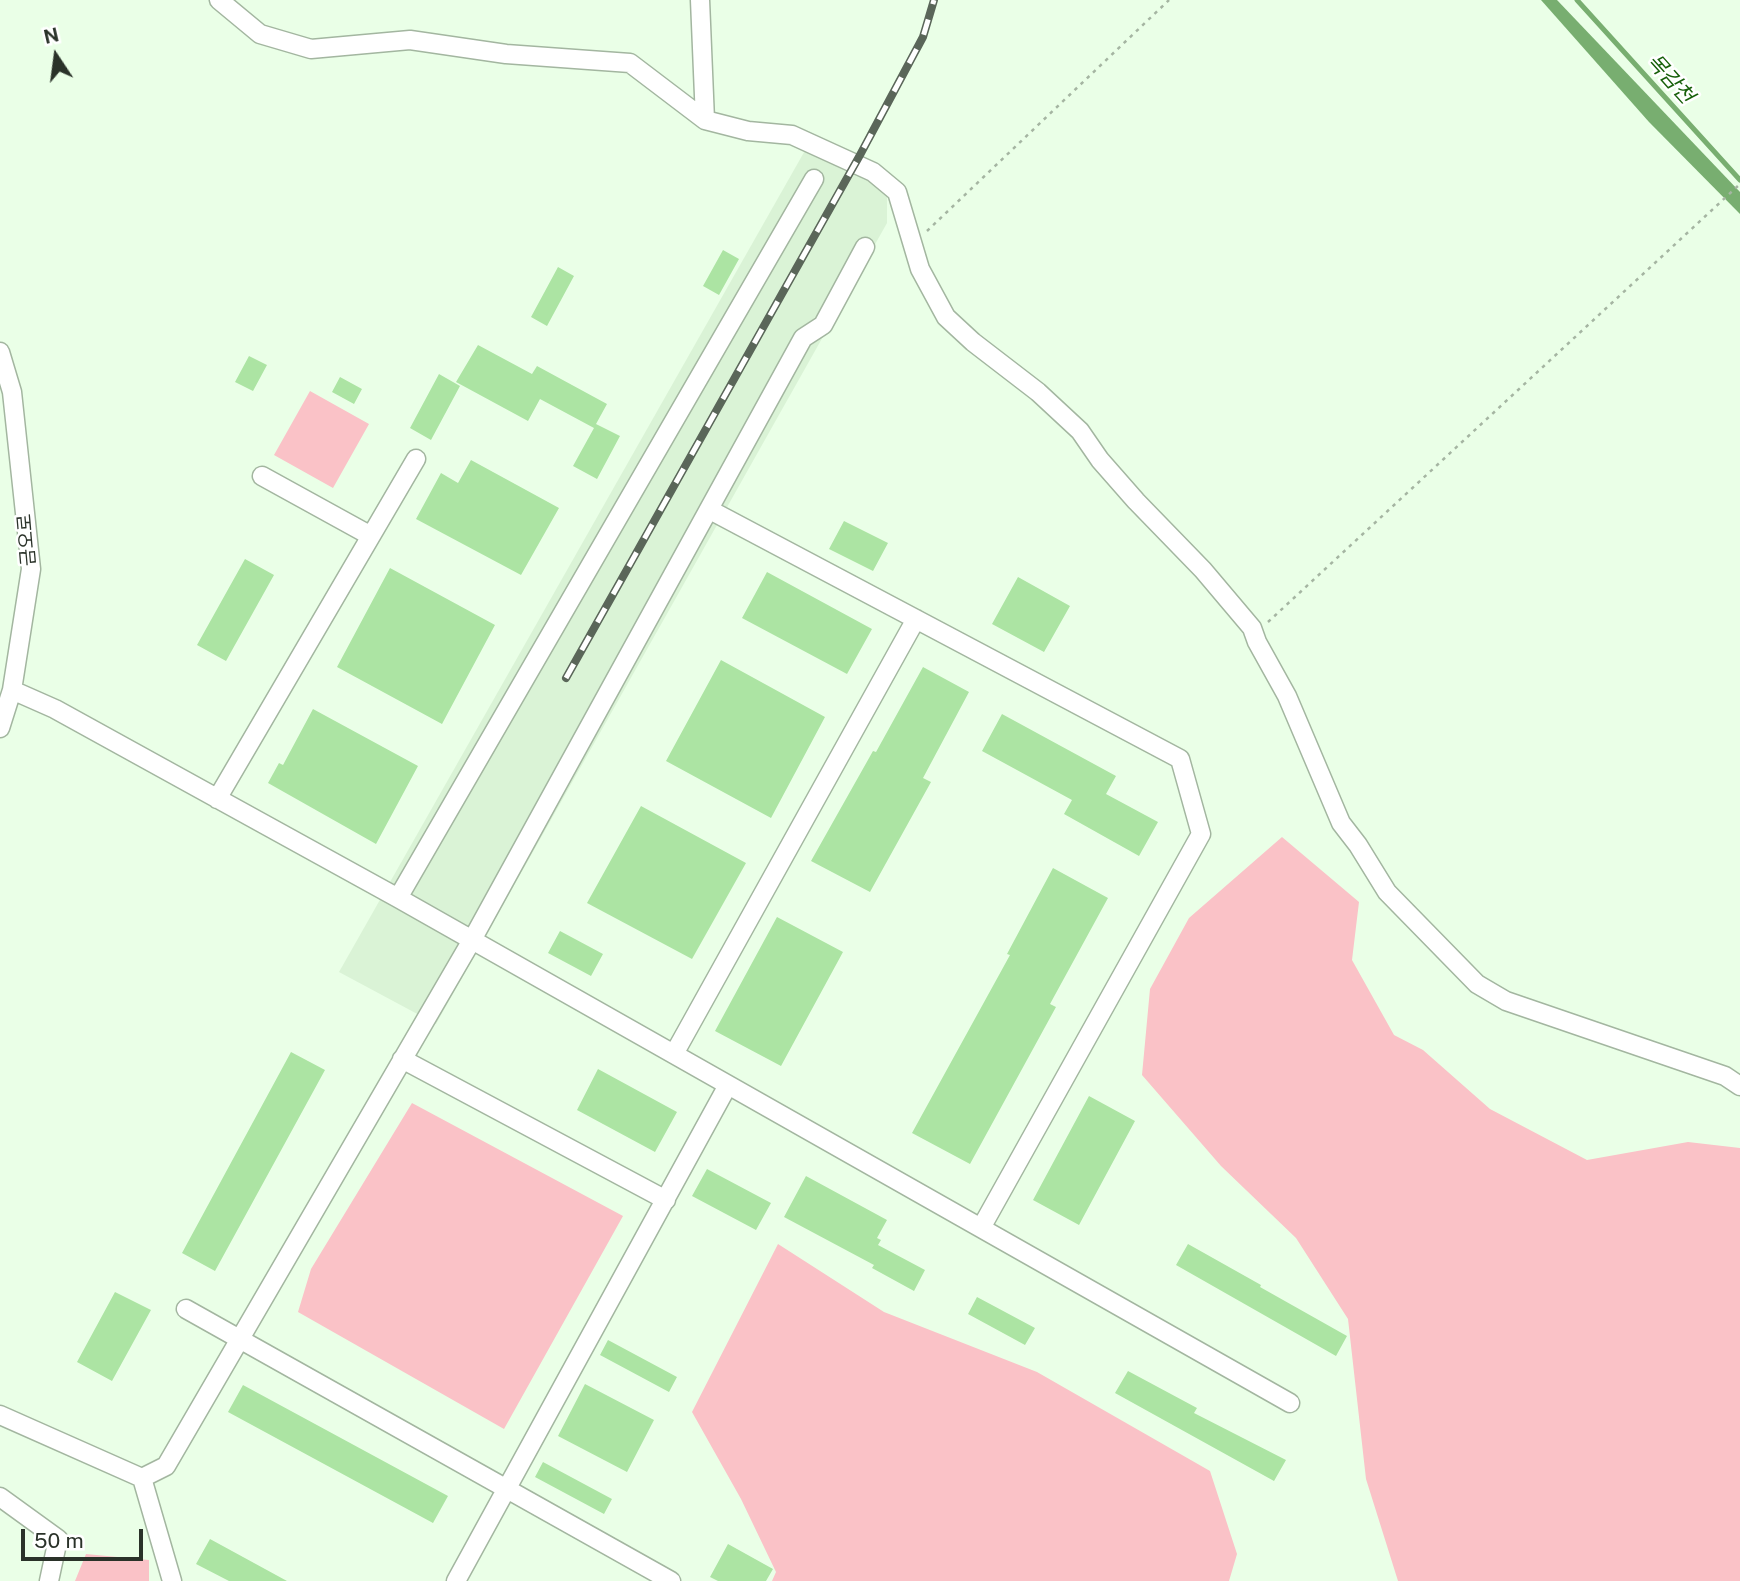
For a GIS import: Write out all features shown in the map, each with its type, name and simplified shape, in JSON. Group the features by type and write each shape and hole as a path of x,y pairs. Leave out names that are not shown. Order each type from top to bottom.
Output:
{"street":[{"path":"219,0 260,34 311,49 410,40 506,54 630,63 705,120 748,131 792,135 873,172 897,192 920,269 946,317 1038,392 1080,431 1100,460 1203,570 1252,628 1287,696 1341,823 1387,892 1477,984 1506,1001 1725,1076 1740,1086"},
{"path":"700,0 705,120"},
{"path":"397,898 814,179"},
{"path":"142,1478 166,1466 238,1338 472,940 803,338 823,324 866,247"},
{"name":"금오로","path":"0,352 12,392 31,569 12,690 0,727"},
{"path":"217,799 416,459"},
{"path":"262,475 371,536"},
{"path":"710,510 1180,760 1201,834 981,1228"},
{"path":"674,1054 916,620"},
{"path":"12,690 55,709 397,898 1290,1402"},
{"path":"402,1059 666,1200"},
{"path":"456,1581 728,1084"},
{"path":"186,1309 671,1581"},
{"path":"0,1415 142,1478 172,1581"},
{"path":"0,1497 58,1539 48,1581"}],"path":[{"path":"912,245 1169,0"},
{"path":"1252,628 1272,620 1740,184"}],"shaded area":[{"name":"목감천","path":"1541,0 1557,0 1740,192 1740,214 1649,122"},
{"path":"807,147 870,175 887,195 887,223 436,1024 339,972"},
{"path":"310,391 369,424 333,488 274,455"},
{"path":"1282,837 1359,902 1352,960 1394,1035 1423,1050 1490,1109 1587,1160 1688,1142 1740,1148 1740,1581 1398,1581 1366,1479 1348,1319 1296,1238 1221,1166 1142,1075 1150,989 1189,918"},
{"path":"412,1103 623,1216 504,1429 298,1312 311,1269"},
{"path":"778,1244 884,1312 1037,1372 1210,1471 1237,1554 1229,1581 772,1581 776,1572 741,1499 692,1412"},
{"path":"86,1554 149,1560 149,1581 75,1581"}],"building":[{"path":"723,250 739,259 719,295 703,286"},
{"path":"558,267 574,276 547,326 531,317"},
{"path":"478,345 532,374 537,366 607,404 596,424 620,436 597,479 573,466 594,428 540,399 528,421 456,382"},
{"path":"249,356 267,365 253,391 235,382"},
{"path":"439,374 460,386 431,440 410,428"},
{"path":"340,377 362,389 354,404 332,392"},
{"path":"471,460 559,508 521,575 416,519 441,473 458,483"},
{"path":"844,521 888,543 873,571 829,549"},
{"path":"245,559 274,575 226,661 197,645"},
{"path":"390,568 495,625 442,724 337,667"},
{"path":"767,572 872,629 847,674 742,618"},
{"path":"1018,577 1070,606 1044,652 992,624"},
{"path":"721,660 825,717 771,818 666,761"},
{"path":"923,667 969,692 923,778 931,782 870,892 811,861"},
{"path":"313,709 418,766 376,844 268,783 279,763 283,765"},
{"path":"1002,714 1116,776 1106,794 1158,822 1139,856 1064,814 1072,800 982,751"},
{"path":"641,806 746,863 692,959 587,903"},
{"path":"1053,868 1108,898 1050,1004 1056,1007 970,1164 912,1133 1010,955 1007,954"},
{"path":"777,917 843,952 781,1066 715,1031"},
{"path":"560,931 603,954 591,976 548,953"},
{"path":"291,1052 325,1070 215,1271 182,1253"},
{"path":"598,1069 677,1112 655,1152 577,1110"},
{"path":"1089,1096 1135,1121 1079,1225 1033,1200"},
{"path":"707,1169 771,1203 756,1230 692,1196"},
{"path":"806,1176 887,1220 877,1238 881,1240 878,1245 925,1270 914,1291 872,1268 874,1265 784,1217"},
{"path":"1188,1244 1347,1336 1336,1356 1176,1265"},
{"path":"115,1292 151,1310 112,1381 77,1362"},
{"path":"977,1297 1035,1328 1025,1345 968,1314"},
{"path":"608,1340 677,1377 669,1392 600,1355"},
{"path":"1128,1371 1197,1408 1194,1413 1286,1460 1274,1481 1115,1393"},
{"path":"585,1384 654,1420 627,1472 558,1436"},
{"path":"243,1385 448,1496 433,1523 228,1412"},
{"path":"543,1462 612,1499 604,1514 535,1477"},
{"path":"210,1539 287,1581 229,1581 196,1564"},
{"path":"728,1544 773,1569 766,1581 718,1581 710,1577"}],"waterway":[{"name":"목감천","path":"1577,0 1740,180"}],"railway":[{"path":"566,678 860,155 923,37 934,0"}]}
